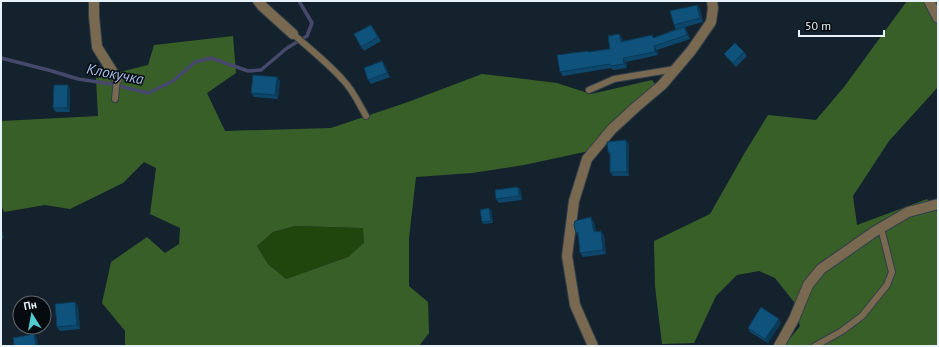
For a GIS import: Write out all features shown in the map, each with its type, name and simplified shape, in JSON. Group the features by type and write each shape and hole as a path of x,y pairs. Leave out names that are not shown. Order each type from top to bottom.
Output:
{"street":[{"path":"94,1 97,47 117,79"},
{"path":"258,1 293,34"},
{"path":"593,346 575,305 567,256 574,201 588,159 612,130 662,85 691,51 711,22 713,8 712,1"},
{"path":"929,1 938,18"},
{"path":"779,346 794,319 808,285 821,269 881,228 908,212 938,204"}],"lane":[{"path":"293,34 321,57 344,81 355,96 366,116"},
{"path":"589,90 614,79 675,69"},
{"path":"116,99 117,79"},
{"path":"815,346 842,331 862,316 887,285 892,272 881,228"}],"green space":[{"path":"907,1 938,1 938,87 889,141 853,196 857,225 927,199 938,213 938,346 784,346 800,326 794,302 775,278 759,271 737,275 716,296 694,343 662,344 655,286 654,241 710,214 768,115 816,120 844,87"},
{"path":"233,36 236,73 207,93 225,131 331,128 408,102 482,74 557,83 591,94 652,80 657,87 589,151 524,165 472,173 416,177 409,238 409,286 428,302 429,333 419,346 125,346 125,331 102,303 111,262 147,237 165,253 179,244 180,228 150,214 156,168 144,162 123,183 70,209 45,205 4,212 1,205 1,121 98,116 96,78 148,65 154,45","holes":["295,226 363,228 364,243 348,257 286,279 268,264 257,246 273,232"]},
{"path":"295,226 363,228 364,244 348,257 286,279 268,264 257,246 273,232"}],"building":[{"path":"697,5 700,18 674,25 670,11"},
{"path":"371,25 378,37 361,47 354,34"},
{"path":"684,27 687,35 654,46 655,52 623,58 624,64 610,66 610,64 560,72 557,55 610,49 608,36 619,34 621,42 652,35 653,38"},
{"path":"735,43 744,52 733,63 724,54"},
{"path":"382,61 387,73 368,80 364,68"},
{"path":"253,75 277,77 275,95 251,93"},
{"path":"54,85 68,85 67,108 53,108"},
{"path":"626,140 627,172 610,172 610,152 608,152 607,142"},
{"path":"518,187 519,196 496,199 495,190"},
{"path":"489,208 491,221 482,222 480,210"},
{"path":"591,217 594,232 601,231 603,250 580,253 578,232 576,233 574,225 575,221"},
{"path":"75,302 77,325 57,327 55,304"},
{"path":"761,307 779,319 765,339 748,328"},
{"path":"34,335 36,346 14,346 13,338"}],"waterway":[{"name":"Клокучка","path":"1,58 78,79 111,84 148,93 173,81 195,62 211,58 248,71 261,70 287,48 307,36 312,23 299,1"}]}
